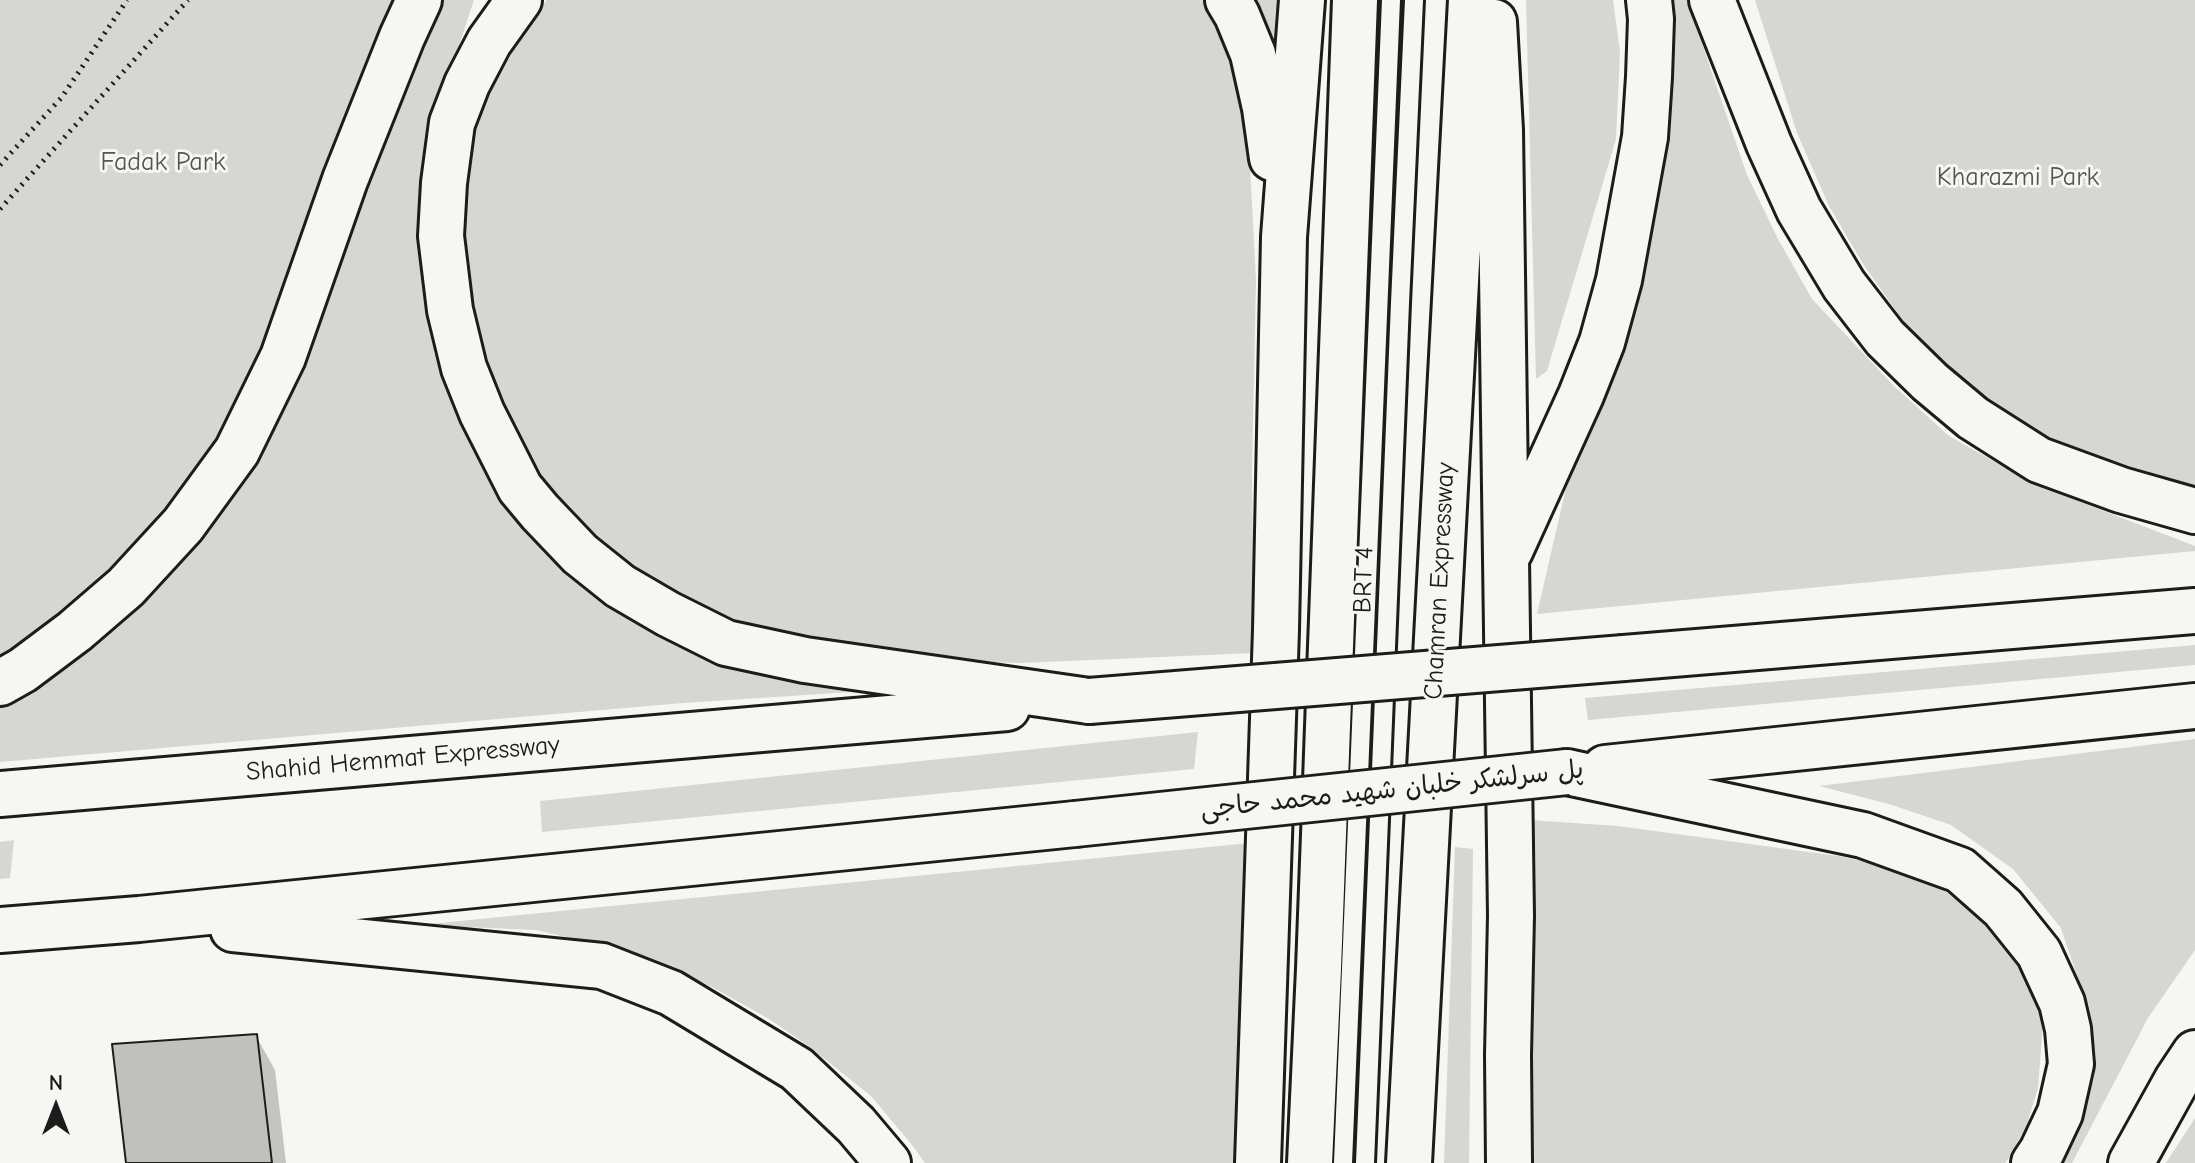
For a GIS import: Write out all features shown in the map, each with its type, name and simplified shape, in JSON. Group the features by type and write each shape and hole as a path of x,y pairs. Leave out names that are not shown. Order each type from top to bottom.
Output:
{"highway":[{"path":"0,683 23,670 75,631 126,587 183,525 237,451 283,357 345,180 419,0"},
{"path":"519,0 489,42 467,84 452,123 441,236 450,310 464,368 482,413 520,488 580,554 620,586 726,643 833,664 1089,701 2195,611"},
{"path":"1228,0 1253,54 1265,108 1284,237"},
{"path":"1258,1163 1276,630 1284,237 1302,0"},
{"path":"1310,1163 1355,0"},
{"name":"Chamran Expressway","path":"1409,1163 1471,0"},
{"path":"1492,0 1500,130 1511,916 1509,1163"},
{"path":"1506,561 1581,395 1602,342 1619,280 1645,137 1651,19 1649,0"},
{"path":"1712,0 1769,144 1799,210 1844,285 1885,338 1973,418 2039,460 2121,490 2195,511"},
{"name":"Shahid Hemmat Expressway","path":"0,794 1089,701"},
{"name":"پل سرلشکر خلبان شهید محمد حاجی","path":"139,919 2195,706"},
{"path":"1567,772 1863,835 1960,870 2003,908 2039,953 2062,1003 2071,1064 2060,1113 2034,1163"},
{"path":"0,930 139,919 602,966 671,993 797,1069 856,1125 888,1163"},
{"path":"2131,1163 2195,1053"}],"lane":[{"name":"BRT 4","path":"1343,1163 1391,0"},
{"name":"BRT 4","path":"1365,1163 1414,0"}],"path":[{"path":"0,165 62,97 127,0"},
{"path":"0,209 188,0"}],"green space":[{"name":"Fadak Park","path":"0,0 404,0 291,293 216,451 113,574 0,664"},
{"path":"438,0 474,0 450,73 437,137 496,487 553,560 609,605 913,688 683,703 0,762 0,702 170,569"},
{"path":"547,0 1202,0 1225,34 1239,73 1249,146 1256,280 1252,469 1254,653 1020,663 916,660 755,635 642,582 530,478 483,375 462,272 462,156 484,101 533,16"},
{"path":"1245,0 1282,0 1277,103"},
{"path":"1526,0 1613,0 1620,52 1616,139 1547,371 1536,379"},
{"path":"1669,0 1687,0 1747,175 1812,299 1894,386 1949,436 2036,485 2195,546 2195,551 1537,614"},
{"name":"Kharazmi Park","path":"1755,0 2195,0 2195,492 2109,471 2031,434 1970,390 1908,328 1863,264 1829,206 1797,133"},
{"path":"2195,645 2195,665 1588,720 1585,698"},
{"path":"1198,732 1194,769 542,832 540,801"},
{"path":"2195,739 2195,950 2148,1018 2072,1163 2058,1163 2075,1134 2094,1077 2096,1058 2091,1018 2061,928 2013,869 1951,825 1889,804 1819,786"},
{"path":"1530,820 1618,826 1838,856 1887,866 1933,882 1985,922 2020,962 2037,996 2043,1024 2038,1088 2027,1124 2010,1156 2005,1163 1522,1163"},
{"path":"14,840 10,878 0,879 0,842"},
{"path":"1250,843 1241,1163 925,1163 871,1096 807,1045 712,987 621,950 536,930 419,925"},
{"path":"1455,847 1473,849 1469,1163 1444,1163"},
{"path":"2195,1118 2195,1163 2166,1163"}],"building":[{"path":"257,1034 272,1163 126,1163 112,1044"}]}
